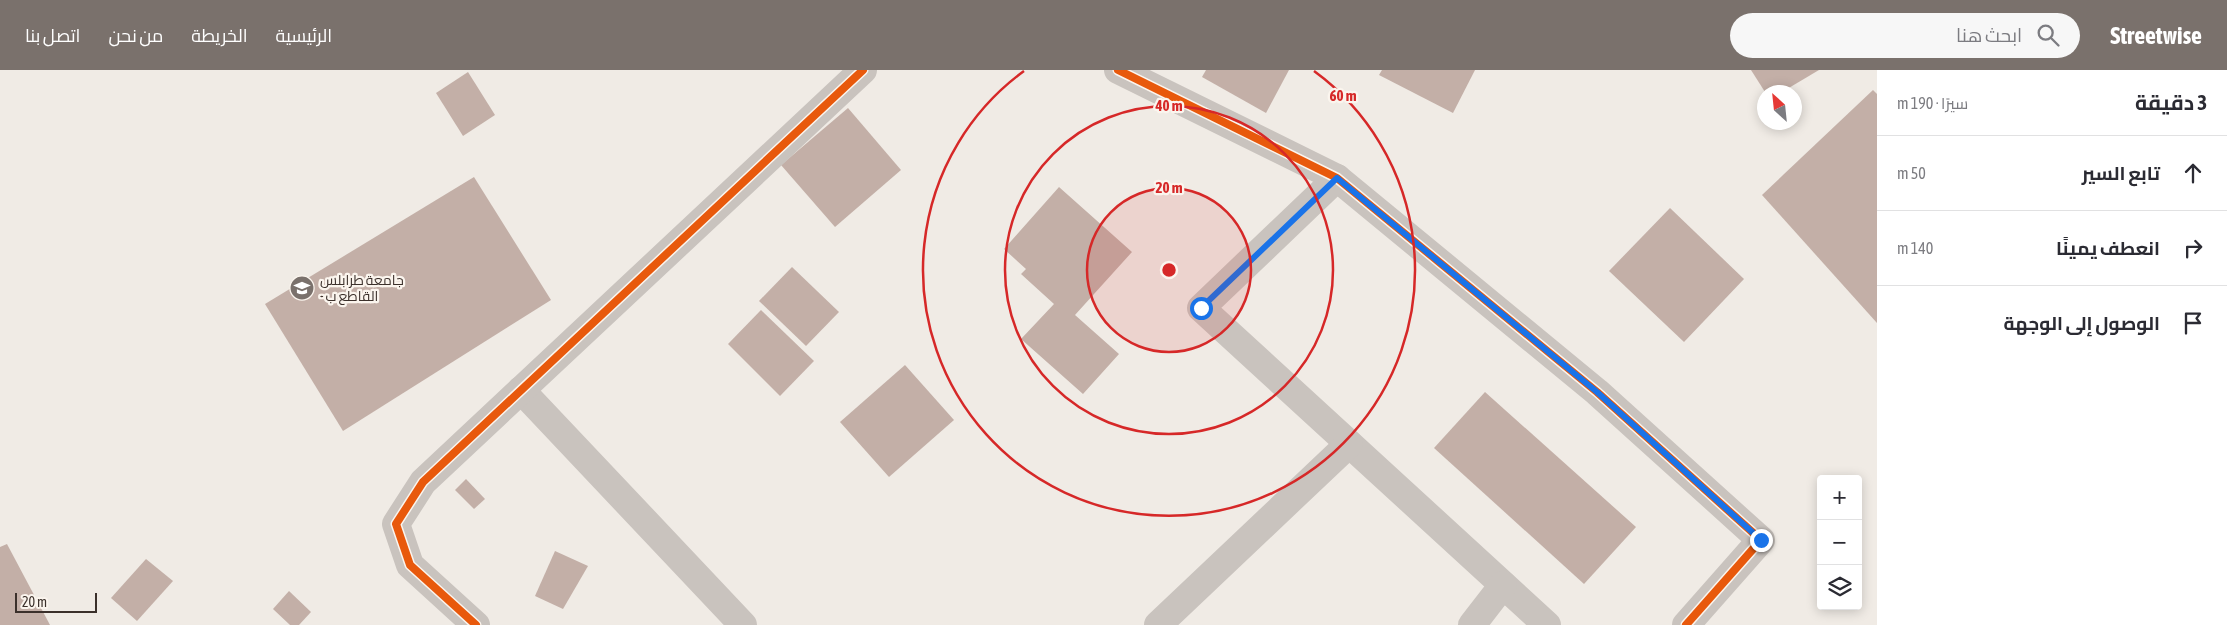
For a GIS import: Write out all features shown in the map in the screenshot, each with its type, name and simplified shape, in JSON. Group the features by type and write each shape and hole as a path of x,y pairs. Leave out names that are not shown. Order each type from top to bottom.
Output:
{"street":[{"path":"476,625 410,566 396,524 423,482 863,70"},
{"path":"1118,70 1337,178 1597,392 1761,540 1686,625"},
{"path":"1337,178 1201,308 1547,625"},
{"path":"522,390 743,625"},
{"path":"1158,625 1349,444"},
{"path":"1472,625 1503,585"}],"building":[{"path":"1206,70 1289,70 1266,113 1202,77"},
{"path":"1382,70 1475,70 1453,113 1379,75"},
{"path":"1751,70 1819,70 1794,85 1761,85"},
{"path":"468,72 495,115 463,136 436,93"},
{"path":"1873,90 1877,94 1877,323 1762,195"},
{"path":"848,108 901,170 835,227 781,165"},
{"path":"474,177 551,300 343,431 265,304"},
{"path":"1059,187 1132,252 1075,315 1119,354 1083,394 1021,339 1054,304 1021,274 1026,269 1004,249"},
{"path":"1670,208 1744,279 1684,342 1609,271"},
{"path":"792,267 839,312 806,346 759,301"},
{"path":"761,310 814,361 780,396 728,344"},
{"path":"905,365 954,420 889,477 840,422"},
{"path":"1485,392 1636,527 1584,584 1434,448"},
{"path":"466,479 485,499 474,509 455,490"},
{"path":"7,544 50,625 0,625 0,547"},
{"path":"555,551 588,566 563,609 535,596"},
{"path":"146,559 173,581 137,621 111,598"},
{"path":"289,591 311,612 299,625 290,625 273,609"}],"cycle path":[{"path":"476,625 410,565 396,524 423,482 863,70"},
{"path":"1118,70 1337,178 1597,392 1761,540 1686,625"}],"place":[{"name":"جامعة طرابلس - القاطع ب","path":"302,288"}],"route":[{"path":"1201,308 1337,178 1597,392 1761,540"}]}
